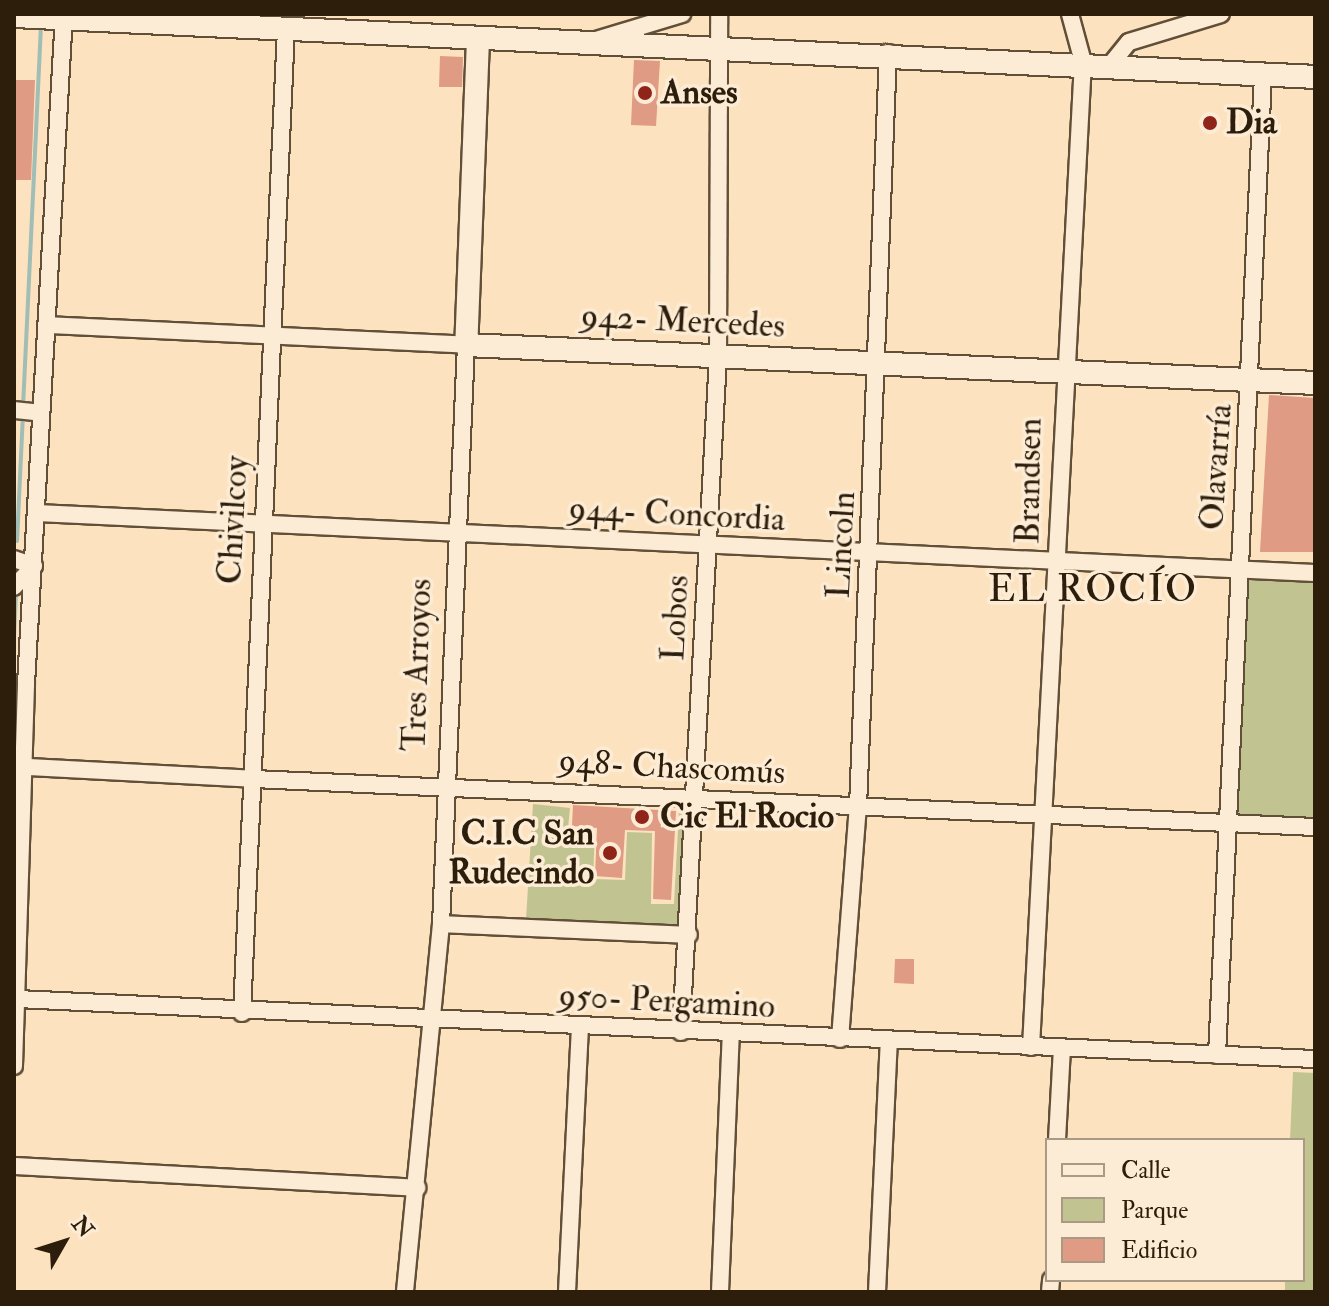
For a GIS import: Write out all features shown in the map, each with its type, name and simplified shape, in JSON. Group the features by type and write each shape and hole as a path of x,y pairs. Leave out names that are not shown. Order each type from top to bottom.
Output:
{"main road":[{"path":"20,17 286,30 328,23 478,39 888,53 1315,77"},
{"name":"Tres Arroyos","path":"466,345 478,39"},
{"name":"942- Mercedes","path":"466,345 1315,383"}],"street":[{"path":"582,44 682,14"},
{"name":"Lobos","path":"681,1032 689,935 718,357 724,47 719,14"},
{"name":"Brandsen","path":"1031,1047 1057,562 1061,372 1083,62 1070,14"},
{"path":"1111,64 1129,42 1221,14"},
{"path":"14,1066 19,685 34,566 37,513 26,411 47,325 60,18"},
{"name":"Chivilcoy","path":"242,1013 286,30"},
{"name":"Lincoln","path":"840,1039 858,807 879,364 888,53"},
{"name":"Olavarría","path":"1217,1055 1238,571 1253,380 1263,75"},
{"name":"942- Mercedes","path":"47,325 466,345"},
{"name":"Tres Arroyos","path":"405,1292 441,924 455,533 466,345"},
{"name":"944- Concordia","path":"37,513 1315,573"},
{"path":"14,559 34,566"},
{"path":"14,587 34,566"},
{"name":"948- Chascomús","path":"20,763 254,779 1315,827"},
{"path":"441,924 689,935"},
{"name":"950- Pergamino","path":"17,999 242,1013 1315,1059"},
{"path":"567,1292 580,1027"},
{"path":"720,1292 731,1034"},
{"path":"877,1292 889,1041"},
{"path":"1057,1138 1062,1048"},
{"path":"14,1166 417,1188"}],"green space":[{"path":"1238,571 1315,573 1315,827 1227,824"},
{"path":"533,804 570,808 568,828 595,830 593,879 625,880 627,832 652,833 651,904 674,904 679,811 688,811 682,928 526,920"},
{"path":"1293,1072 1315,1073 1315,1292 1285,1292 1285,1282 1305,1282 1305,1138 1290,1138"}],"building":[{"path":"440,56 463,57 462,87 439,87"},
{"name":"Anses","path":"634,60 660,61 656,126 631,125"},
{"path":"14,80 35,80 31,180 14,180"},
{"path":"1269,395 1315,398 1315,552 1260,552"},
{"name":"C.I.C San Rudecindo","path":"573,805 676,811 671,900 653,899 655,831 625,830 622,878 595,876 597,828 572,826"},
{"path":"895,959 914,959 914,984 894,983"}],"waterway":[{"path":"23,407 41,24"},
{"path":"17,541 23,415"},
{"path":"14,637 16,593"}],"place":[{"name":"Anses","path":"645,93"},
{"name":"Dia","path":"1210,123"},
{"name":"Cic El Rocio","path":"642,817"},
{"name":"C.I.C San Rudecindo","path":"610,853"}],"district":[{"name":"EL ROCÍO","path":"1093,590"}]}
